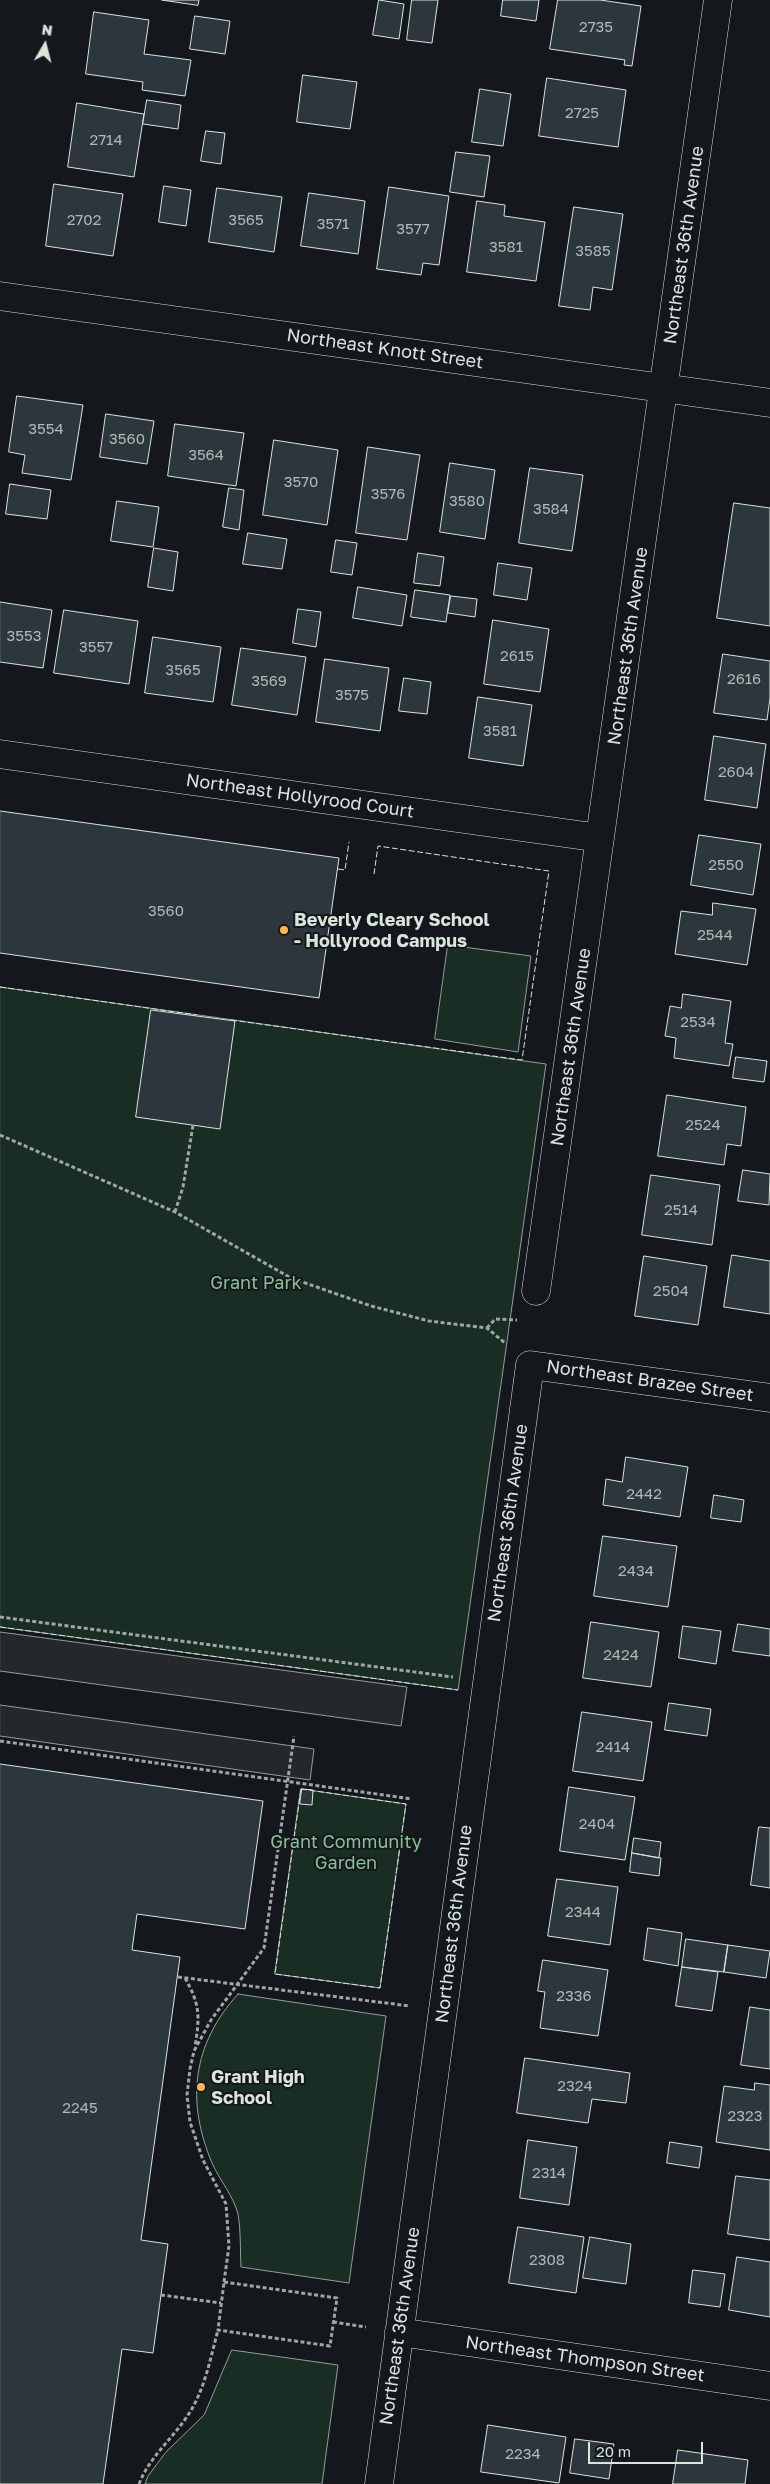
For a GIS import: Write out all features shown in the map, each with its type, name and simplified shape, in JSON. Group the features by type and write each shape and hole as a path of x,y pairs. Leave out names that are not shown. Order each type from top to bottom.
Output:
{"street":[{"name":"Northeast 36th Avenue","path":"536,1292 665,388 718,0"},
{"name":"Northeast Knott Street","path":"0,296 770,403"},
{"name":"Northeast Hollyrood Court","path":"0,754 600,838"},
{"name":"Northeast 36th Avenue","path":"379,2484 475,1760 530,1365"},
{"name":"Northeast Brazee Street","path":"530,1365 770,1398"},
{"name":"Northeast Thompson Street","path":"399,2332 770,2386"}],"path":[{"path":"175,1212 183,1186 193,1125"},
{"path":"0,1135 175,1212 291,1278 371,1306 421,1319 487,1328 530,1365"},
{"path":"0,1617 460,1678"},
{"path":"194,2051 211,2020 264,1948 294,1736"},
{"path":"0,1741 412,1799"},
{"path":"178,1977 443,2010"},
{"path":"139,2484 151,2461 187,2417 196,2400 218,2330 229,2246 226,2204 203,2160 190,2122 187,2095 200,2014 193,1992 184,1978"},
{"path":"218,2330 330,2346 336,2298 224,2282"},
{"path":"161,2295 221,2303"},
{"path":"333,2322 348,2324"}],"green space":[{"path":"448,945 531,956 518,1052 435,1039"},
{"name":"Grant Park","path":"0,987 546,1064 458,1690 0,1627"},
{"name":"Grant Community Garden","path":"301,1789 406,1804 380,1988 275,1974"},
{"path":"238,1994 386,2016 349,2283 241,2267 238,2214 233,2201 215,2170 204,2140 197,2096 198,2074 211,2033 223,2013"},
{"path":"232,2350 338,2365 322,2484 145,2484 148,2476 166,2452 204,2415"}],"shaded area":[{"path":"0,1632 407,1687 401,1726 0,1671"},
{"path":"0,1705 314,1749 310,1780 0,1736"}],"building":[{"path":"162,0 199,0 198,5"},
{"path":"379,0 404,4 399,39 373,35"},
{"path":"412,0 438,0 432,43 407,40"},
{"path":"503,0 539,0 536,21 501,16"},
{"path":"558,0 600,0 641,6 632,66 624,65 625,60 550,49"},
{"path":"94,12 149,20 144,54 191,60 185,96 142,90 143,82 86,74"},
{"path":"195,16 230,21 225,54 190,49"},
{"path":"303,75 357,82 350,129 297,122"},
{"path":"547,78 626,90 618,147 539,136"},
{"path":"480,89 511,94 503,146 472,142"},
{"path":"147,100 181,105 178,129 143,124"},
{"path":"77,103 144,114 134,177 68,167"},
{"path":"206,131 225,133 221,164 201,161"},
{"path":"456,152 490,156 484,197 450,192"},
{"path":"54,184 123,194 113,256 46,246"},
{"path":"164,186 191,190 186,226 159,222"},
{"path":"389,187 449,196 439,265 423,263 421,275 377,269"},
{"path":"217,188 282,197 274,252 209,242"},
{"path":"309,193 365,201 358,254 301,246"},
{"path":"477,201 505,205 504,216 545,222 536,281 467,272"},
{"path":"574,207 623,214 612,290 593,287 590,310 559,306"},
{"path":"17,396 83,405 71,480 22,473 25,455 9,452"},
{"path":"106,414 154,421 147,464 100,457"},
{"path":"175,424 244,433 236,486 168,476"},
{"path":"274,440 338,450 327,525 263,515"},
{"path":"368,447 420,455 407,540 356,533"},
{"path":"450,463 495,470 485,539 440,532"},
{"path":"530,468 583,475 572,551 519,543"},
{"path":"10,484 51,490 47,519 6,514"},
{"path":"229,488 244,490 239,530 223,527"},
{"path":"117,501 159,507 153,547 111,541"},
{"path":"734,503 770,508 770,626 717,618"},
{"path":"248,533 287,539 282,569 243,564"},
{"path":"336,540 357,543 352,575 331,572"},
{"path":"154,548 178,552 173,591 148,587"},
{"path":"418,553 444,557 440,586 414,583"},
{"path":"498,563 532,568 527,600 494,595"},
{"path":"358,587 407,595 402,626 353,618"},
{"path":"415,590 450,595 446,622 411,617"},
{"path":"451,596 477,599 475,617 448,613"},
{"path":"0,602 52,610 43,668 0,662"},
{"path":"298,609 321,612 316,647 293,643"},
{"path":"64,610 138,621 129,684 54,673"},
{"path":"493,620 549,629 540,692 484,684"},
{"path":"153,637 221,647 213,702 145,693"},
{"path":"241,648 306,657 297,715 232,705"},
{"path":"723,654 770,661 770,698 767,720 714,713"},
{"path":"325,659 389,668 380,731 316,722"},
{"path":"404,678 431,682 427,714 399,711"},
{"path":"478,697 532,705 523,766 469,758"},
{"path":"714,736 766,744 757,808 705,800"},
{"path":"0,811 339,858 319,998 0,953"},
{"path":"699,835 761,844 753,895 691,885"},
{"path":"713,903 756,909 747,965 675,954 681,911 712,915"},
{"path":"683,994 731,1001 725,1043 733,1044 729,1066 674,1058 676,1038 665,1036 670,1006 681,1008"},
{"path":"151,1010 235,1021 220,1129 136,1117"},
{"path":"736,1057 767,1061 764,1082 733,1078"},
{"path":"667,1095 746,1107 741,1146 727,1144 724,1165 658,1156"},
{"path":"743,1170 770,1174 769,1205 738,1201"},
{"path":"651,1175 720,1185 712,1245 642,1235"},
{"path":"732,1255 770,1261 770,1314 724,1307"},
{"path":"644,1256 707,1266 698,1325 635,1316"},
{"path":"626,1457 688,1467 680,1517 603,1505 606,1479 622,1482"},
{"path":"714,1495 744,1500 741,1522 711,1518"},
{"path":"603,1536 677,1546 668,1607 594,1596"},
{"path":"591,1622 659,1632 651,1687 583,1678"},
{"path":"738,1624 770,1629 770,1656 733,1651"},
{"path":"683,1626 721,1631 716,1664 679,1658"},
{"path":"669,1703 711,1709 707,1736 665,1730"},
{"path":"582,1712 652,1722 643,1781 573,1771"},
{"path":"0,1764 263,1801 245,1929 137,1914 132,1950 180,1957 141,2240 168,2244 153,2353 122,2349 103,2484 0,2484"},
{"path":"569,1787 635,1797 625,1860 560,1851"},
{"path":"302,1789 313,1790 312,1805 300,1804"},
{"path":"759,1827 770,1828 770,1888 751,1885"},
{"path":"634,1838 661,1842 659,1858 632,1853"},
{"path":"632,1853 661,1858 659,1876 630,1872"},
{"path":"557,1879 618,1887 610,1945 548,1936"},
{"path":"648,1928 682,1933 678,1966 644,1960"},
{"path":"686,1939 728,1945 724,1972 682,1967"},
{"path":"728,1945 770,1951 766,1978 724,1972"},
{"path":"543,1960 608,1970 598,2036 540,2028 545,1992 538,1991"},
{"path":"682,1967 718,1972 712,2011 676,2006"},
{"path":"750,2007 770,2010 770,2069 741,2065"},
{"path":"525,2058 630,2073 626,2103 592,2099 588,2123 517,2113"},
{"path":"755,2083 770,2085 770,2150 716,2142 724,2086 754,2090"},
{"path":"528,2140 577,2147 569,2205 520,2198"},
{"path":"670,2142 702,2147 699,2168 667,2163"},
{"path":"736,2176 770,2180 770,2240 728,2234"},
{"path":"518,2227 584,2237 576,2293 509,2283"},
{"path":"590,2237 631,2244 626,2284 583,2278"},
{"path":"737,2257 770,2262 770,2317 729,2310"},
{"path":"693,2270 725,2274 720,2307 689,2303"},
{"path":"488,2425 566,2437 559,2483 481,2472"},
{"path":"575,2439 614,2444 609,2479 570,2473"},
{"path":"678,2450 748,2460 745,2484 673,2484"}],"fence":[{"path":"338,869 345,870 349,842"},
{"path":"231,1020 522,1060 549,871 378,846 374,874"},
{"path":"0,987 197,1015"},
{"path":"0,1627 458,1690"},
{"path":"301,1789 406,1804 380,1988 275,1974 301,1789"}],"place":[{"name":"Beverly Cleary School - Hollyrood Campus","path":"284,930"},
{"name":"Grant High School","path":"201,2087"}]}
